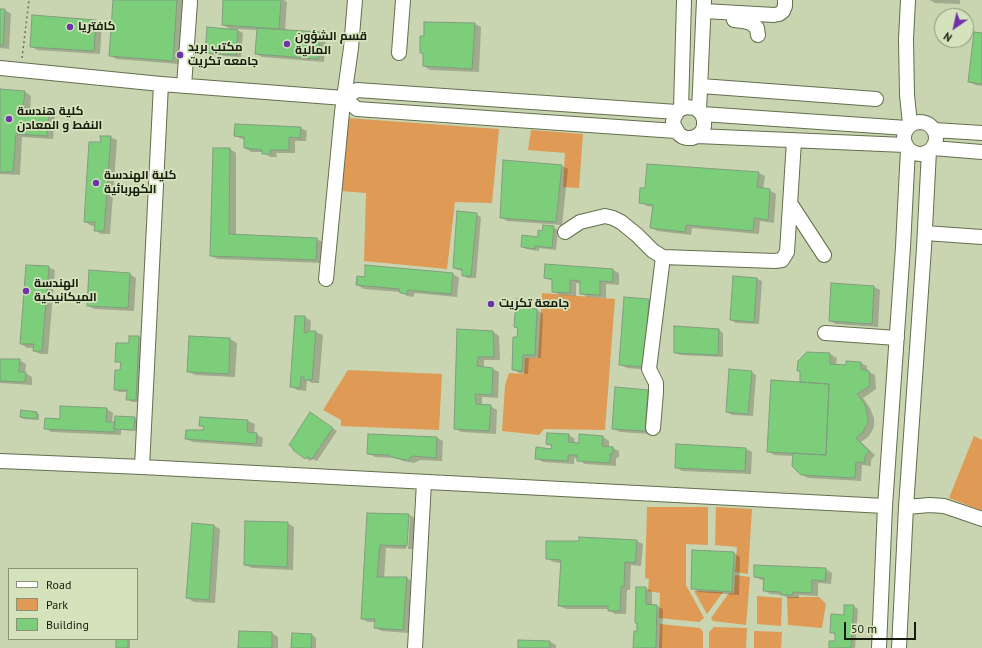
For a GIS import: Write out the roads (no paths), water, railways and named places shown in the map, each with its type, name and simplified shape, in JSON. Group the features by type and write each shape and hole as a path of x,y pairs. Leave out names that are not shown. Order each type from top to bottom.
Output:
{"street":[{"path":"326,279 355,0"},
{"path":"398,53 403,0"},
{"path":"684,0 679,110 673,121 676,131 683,137 687,138 697,136 702,132 704,126 704,120 701,113 704,9"},
{"path":"704,9 774,15 783,11 785,0"},
{"path":"908,0 906,39 908,126 903,136 904,141 907,147 916,154 925,153 931,149 982,152"},
{"path":"184,86 190,2"},
{"path":"704,9 751,23 758,30 758,35"},
{"path":"0,68 161,84 344,98 357,90 679,110 686,107 691,107 695,108 701,113 908,126 919,121 931,126 936,134 936,139 931,149 906,507 899,648"},
{"path":"142,467 161,84"},
{"path":"701,86 876,99"},
{"path":"344,98 357,109 676,131"},
{"path":"934,130 982,133"},
{"path":"697,136 907,147"},
{"path":"565,232 580,222 605,216 621,222 637,234 653,251 663,257 782,260 787,252 794,141"},
{"path":"879,648 885,506 903,247 907,147"},
{"path":"790,203 824,255"},
{"path":"925,233 982,237"},
{"path":"653,428 656,383 649,369 663,257"},
{"path":"825,333 897,338"},
{"path":"0,461 142,467 885,506"},
{"path":"415,648 424,482"},
{"path":"906,507 930,505 944,506 982,519"}],"place":[{"name":"كافتريا","path":"70,27"},
{"name":"قسم الشؤون المالية","path":"287,44"},
{"name":"مكتب بريد جامعه تكريت","path":"180,55"},
{"name":"كلية هندسة النفط و المعادن","path":"9,119"},
{"name":"كلية الهندسة الكهربائية","path":"96,183"},
{"name":"الهندسة الميكانيكية","path":"26,291"},
{"name":"جامعة تكريت","path":"491,304"}]}
